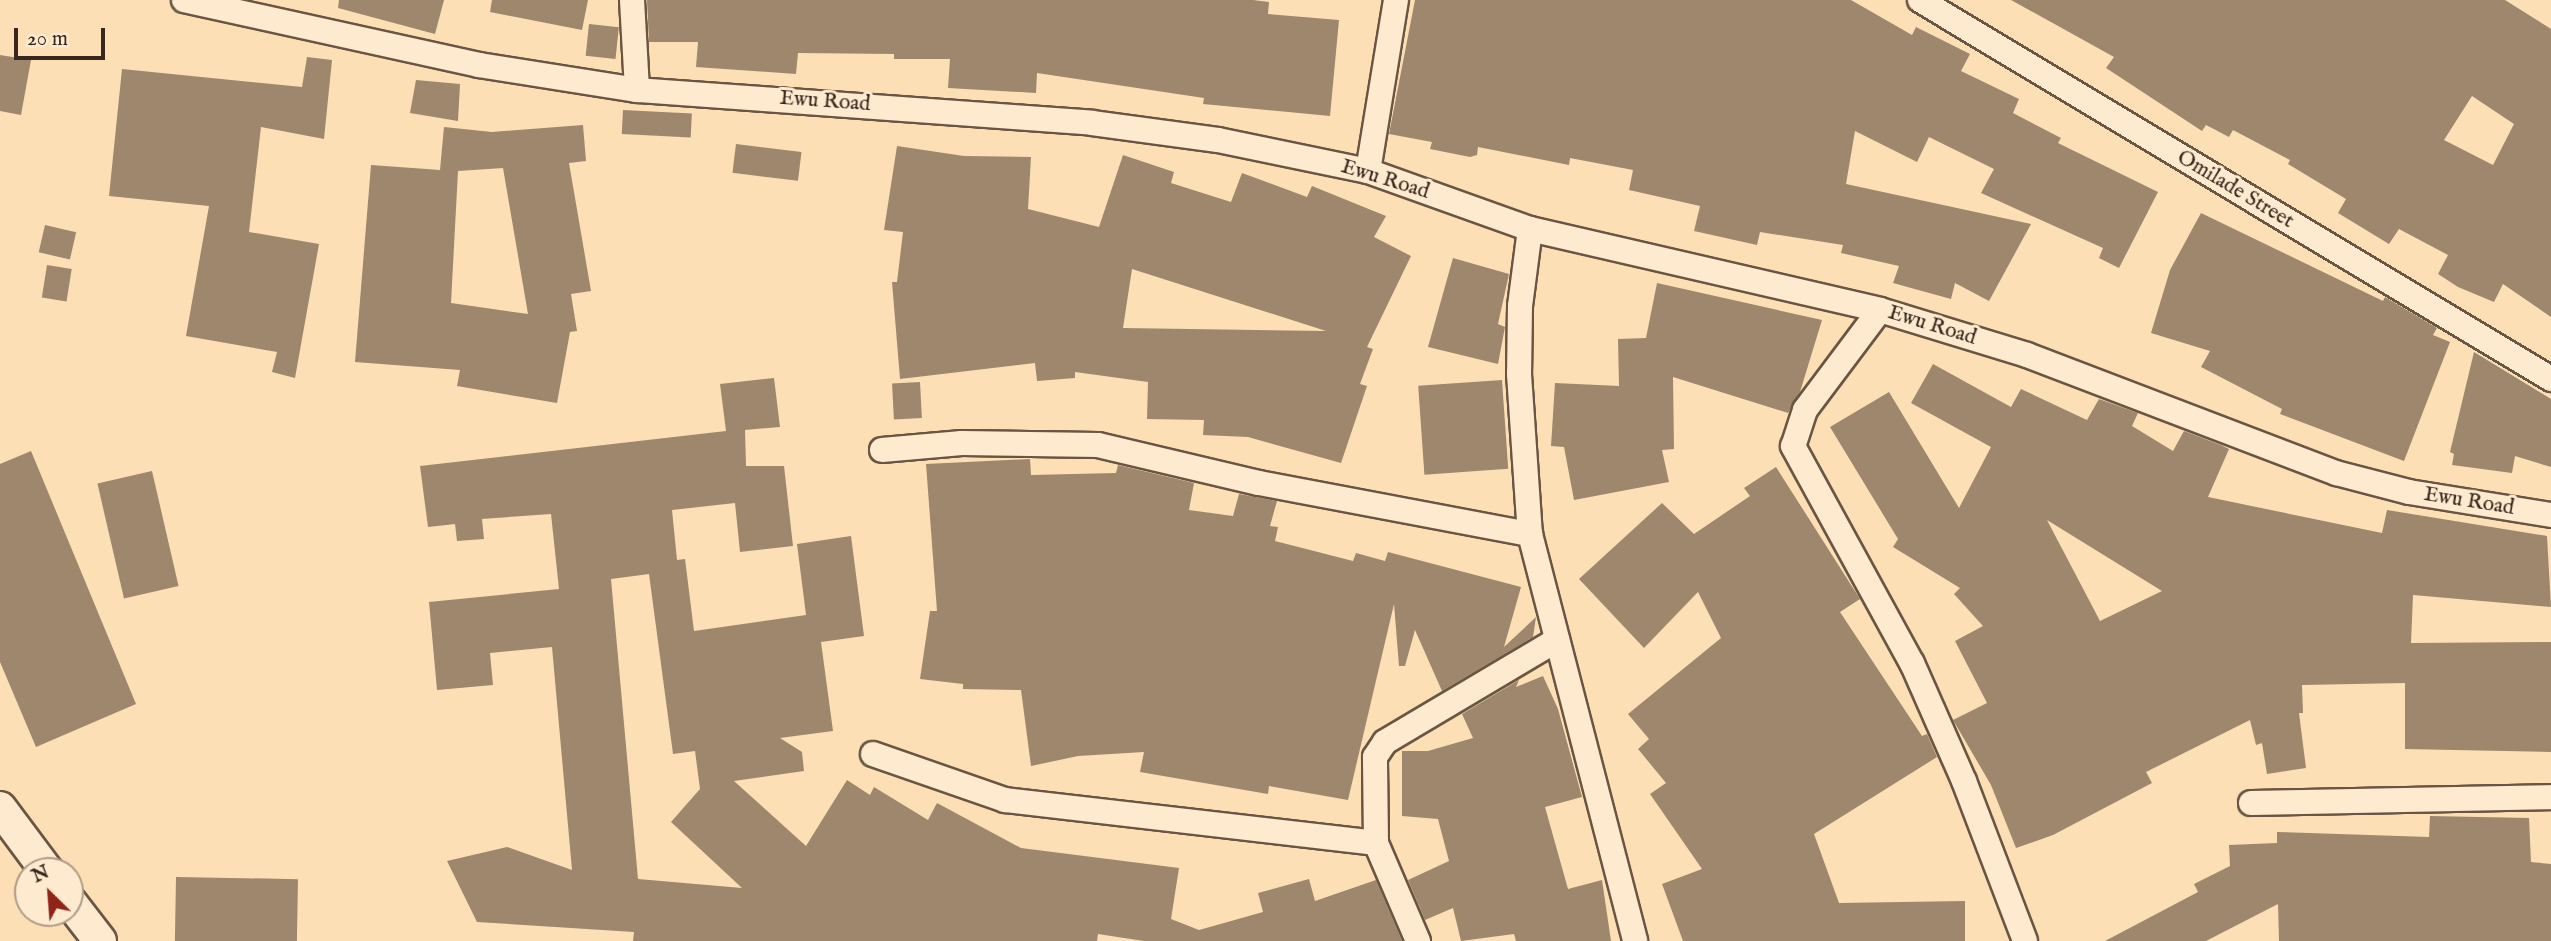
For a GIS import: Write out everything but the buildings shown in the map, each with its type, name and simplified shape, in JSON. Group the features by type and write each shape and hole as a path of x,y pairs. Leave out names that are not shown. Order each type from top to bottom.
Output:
{"street":[{"name":"Ewu Road","path":"184,0 479,65 637,90 1092,123 1218,140 1368,171 1530,229 1880,310 2104,382 2336,473 2409,492 2551,515"},
{"path":"632,0 637,90"},
{"path":"1368,171 1396,0"},
{"name":"Omilade Street","path":"1920,0 2551,379"},
{"path":"1530,229 1520,306 1519,374 1530,534 1635,941"},
{"path":"1880,310 1805,410 1793,446 1912,663 1964,781 2025,941"},
{"path":"883,450 1015,442 1098,445 1259,483 1530,534"},
{"path":"1418,941 1376,843 1375,757 1385,742 1557,640"},
{"path":"873,754 1006,800 1376,843"},
{"path":"2251,803 2551,797"},
{"path":"0,808 37,857"},
{"path":"84,920 100,941"}]}
